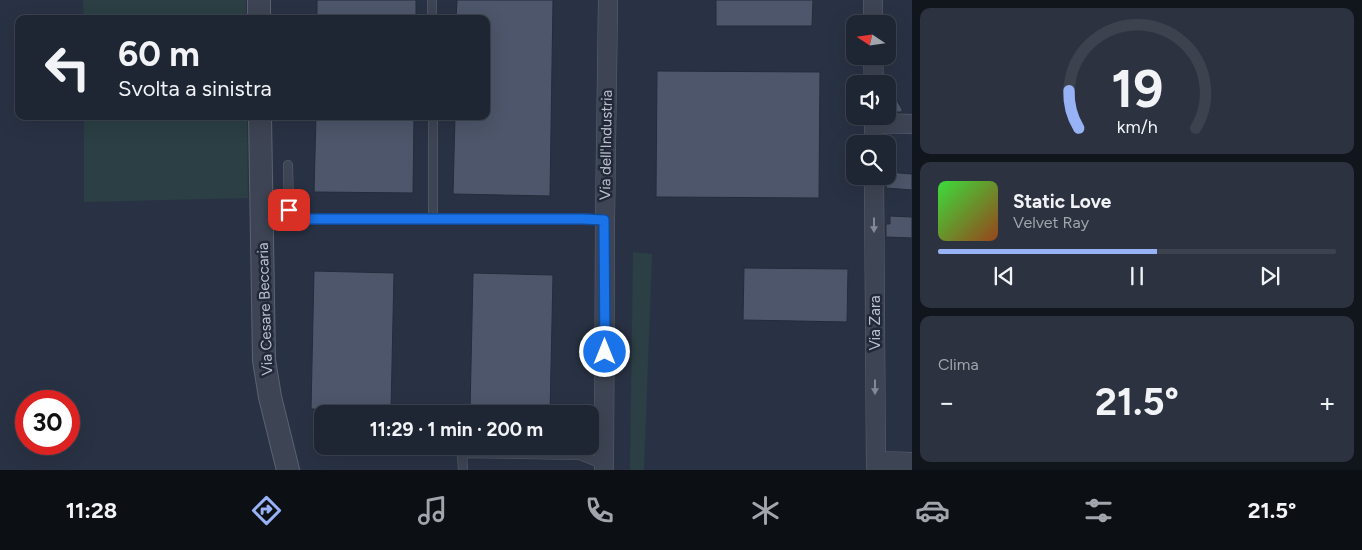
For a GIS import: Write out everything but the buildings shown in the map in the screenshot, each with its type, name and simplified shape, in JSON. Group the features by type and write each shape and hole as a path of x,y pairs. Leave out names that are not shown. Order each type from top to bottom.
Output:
{"street":[{"path":"259,0 260,15"},
{"name":"Via dell'Industria","path":"605,467 604,220 608,0"},
{"path":"873,0 873,15"},
{"name":"Via Cesare Beccaria","path":"260,120 264,360 270,397 288,470"},
{"path":"896,122 912,124"},
{"name":"Via Zara","path":"874,185 876,466"},
{"path":"876,466 912,462"}],"lane":[{"path":"432,0 432,15"},
{"path":"433,120 433,219"},
{"path":"288,165 289,210 303,219 604,220"},
{"path":"463,470 462,453 580,455 605,467"}],"green space":[{"path":"83,0 246,0 246,15 84,15"},
{"path":"84,120 247,120 248,198 84,202"},
{"path":"633,252 652,254 644,470 630,470"}],"route":[{"path":"289,210 303,219 604,220 605,352"}]}
